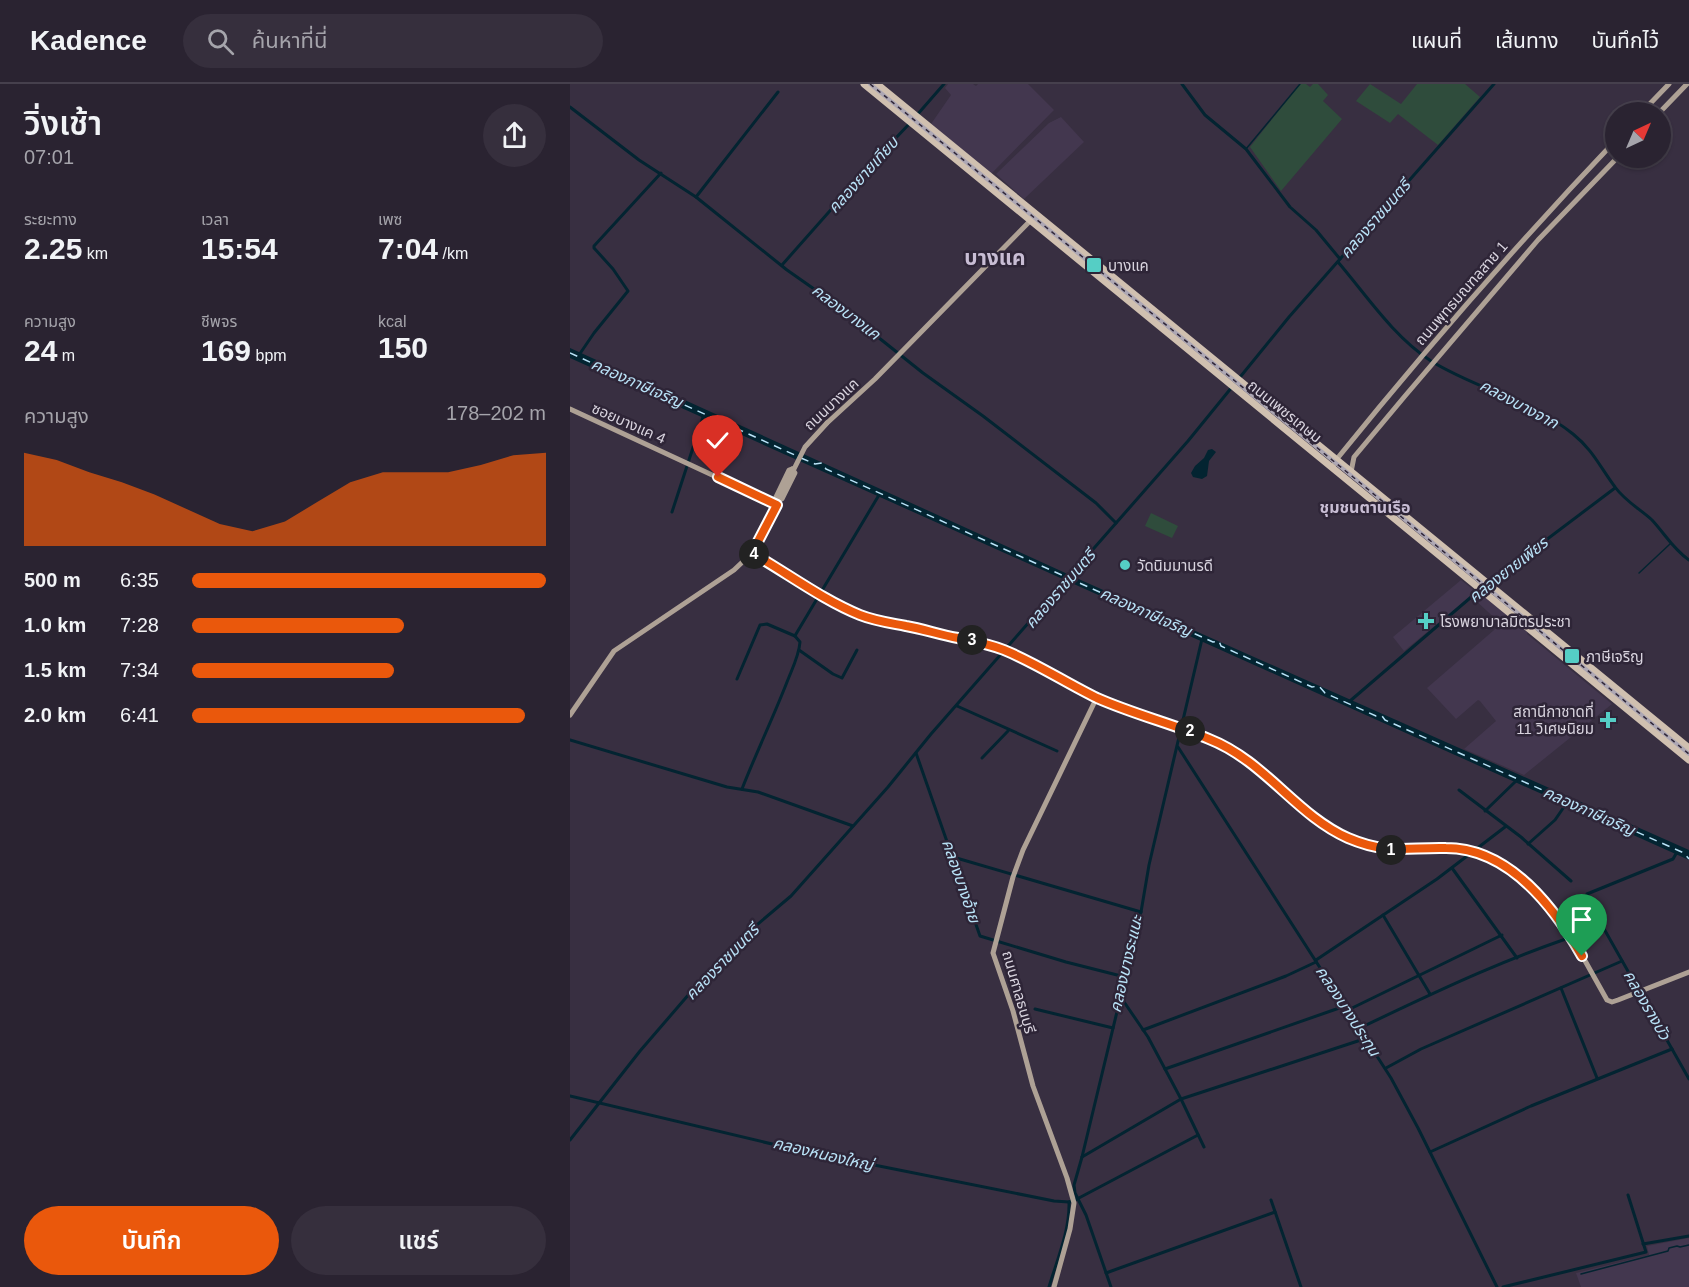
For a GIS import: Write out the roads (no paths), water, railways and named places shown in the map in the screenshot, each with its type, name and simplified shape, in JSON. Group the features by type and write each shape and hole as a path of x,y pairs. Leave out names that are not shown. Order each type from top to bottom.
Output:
{"main road":[{"name":"ถนนเพชรเกษม","path":"864,84 1028,206 1242,388 1419,533 1488,585 1689,748"},
{"name":"ถนนเพชรเกษม","path":"877,84 913,119 1031,220 1235,382"},
{"path":"1652,102 1669,84"},
{"path":"1670,102 1687,84"},
{"name":"ถนนพุทธมณฑลสาย 1","path":"1335,464 1413,366 1504,260 1605,151"},
{"name":"ถนนพุทธมณฑลสาย 1","path":"1351,472 1354,457 1424,374 1538,240 1607,168"},
{"path":"1586,171 1584,176 1586,182 1592,183 1596,180"},
{"path":"1574,184 1582,187 1581,195"},
{"path":"1028,206 1031,220"},
{"name":"ถนนบางแค","path":"570,715 614,651 734,570 752,553 805,447 1031,220"},
{"name":"ซอยบางแค 4","path":"570,409 777,505"},
{"path":"1342,453 1342,458 1346,461 1354,457"},
{"name":"ถนนเพชรเกษม","path":"1335,464 1351,472 1478,588 1689,760"},
{"path":"789,470 794,470 795,473 783,498 777,505 776,498 789,470"},
{"path":"752,553 860,615 972,640 1006,651 1097,698 1209,738 1245,758 1325,826 1349,838 1381,849 1443,848 1467,851 1501,863 1541,898 1570,936 1602,994 1609,1001 1618,1000 1689,972"},
{"name":"ถนนศาลธนบุรี","path":"1054,1287 1070,1228 1073,1201 1033,1086 1013,1011 993,953 1013,875 1023,850 1097,698"}],"water":[{"name":"คลองภาษีเจริญ","path":"570,348 1083,581 1689,850 1689,860 570,358"},
{"path":"1212,449 1216,452 1209,461 1207,476 1202,479 1193,477 1191,473 1195,466 1204,458 1208,450"}],"waterway":[{"name":"คลองยายเทียบ","path":"917,115 944,84"},
{"name":"คลองบางจาก","path":"1182,84 1205,115 1246,149 1290,207 1316,230 1340,259"},
{"path":"1246,149 1300,84"},
{"name":"คลองราชมนตรี","path":"570,1140 640,1051 696,986 739,940 791,896 888,787 931,734 1188,441 1289,317 1494,84"},
{"path":"696,197 778,92"},
{"name":"คลองบางแค","path":"570,107 639,160 696,197 787,270 844,310 923,373 1096,503 1116,523"},
{"name":"คลองยายเทียบ","path":"782,265 911,122"},
{"path":"579,355 628,291 594,246 661,173"},
{"name":"คลองบางจาก","path":"1338,262 1381,315 1417,351 1448,371 1539,412 1573,434 1591,453 1619,492 1652,520 1689,560"},
{"path":"672,512 704,414"},
{"name":"คลองยายเพียร","path":"1350,701 1477,592 1615,488"},
{"path":"742,789 797,657 800,642 795,636 879,495"},
{"path":"1639,573 1670,544"},
{"path":"737,679 760,625 767,624 795,636"},
{"name":"คลองบางระแนะ","path":"1111,1287 1074,1185 1141,912 1149,865 1202,639"},
{"path":"799,650 842,678 857,650"},
{"path":"957,706 1057,751"},
{"path":"982,758 1008,731"},
{"name":"คลองบางอ้าย","path":"570,740 727,787 758,792 853,826"},
{"name":"คลองบางประทุน","path":"1178,747 1391,1078 1497,1287"},
{"name":"คลองบางอ้าย","path":"916,753 980,936 1125,977"},
{"path":"1485,811 1516,781"},
{"path":"1459,790 1521,837 1571,881"},
{"name":"คลองภาษีเจริญ","path":"1528,844 1555,820 1566,804"},
{"path":"1316,960 1437,879 1505,827"},
{"name":"คลองรางบัว","path":"1677,852 1673,859 1587,894 1586,897 1689,1079"},
{"path":"953,857 1141,912"},
{"path":"1452,868 1517,958"},
{"path":"1383,915 1430,994"},
{"path":"1360,1028 1510,960 1603,927"},
{"path":"1348,1010 1502,935"},
{"path":"1386,1068 1421,1049 1622,961"},
{"path":"1143,1030 1286,976 1316,962"},
{"path":"1561,988 1597,1078"},
{"path":"1120,996 1148,1037 1204,1147"},
{"path":"1165,1069 1345,1006"},
{"path":"1035,1009 1113,1028"},
{"path":"1082,1157 1181,1099 1367,1038"},
{"path":"1430,1152 1531,1106 1672,1049"},
{"name":"คลองหนองใหญ่","path":"570,1096 789,1148 1054,1201 1069,1202 1198,1135"},
{"path":"1503,1287 1646,1252 1628,1195"},
{"path":"1271,1200 1301,1287"},
{"path":"1049,1287 1065,1234 1069,1202"},
{"path":"1106,1273 1275,1212"},
{"path":"1643,1244 1689,1236"},
{"path":"1581,1274 1668,1251 1669,1248 1689,1245"}],"railway":[{"path":"870,84 1689,754"}],"place":[{"name":"บางแค","path":"1094,265"},
{"name":"วัดนิมมานรดี","path":"1125,565"},
{"name":"โรงพยาบาลมิตรประชา","path":"1426,621"},
{"name":"ภาษีเจริญ","path":"1572,656"},
{"name":"สถานีกาชาดที่ 11 วิเศษนิยม","path":"1608,720"}],"district":[{"name":"บางแค","path":"995,257"},
{"name":"ชุมชนตานเรือ","path":"1365,507"}]}
